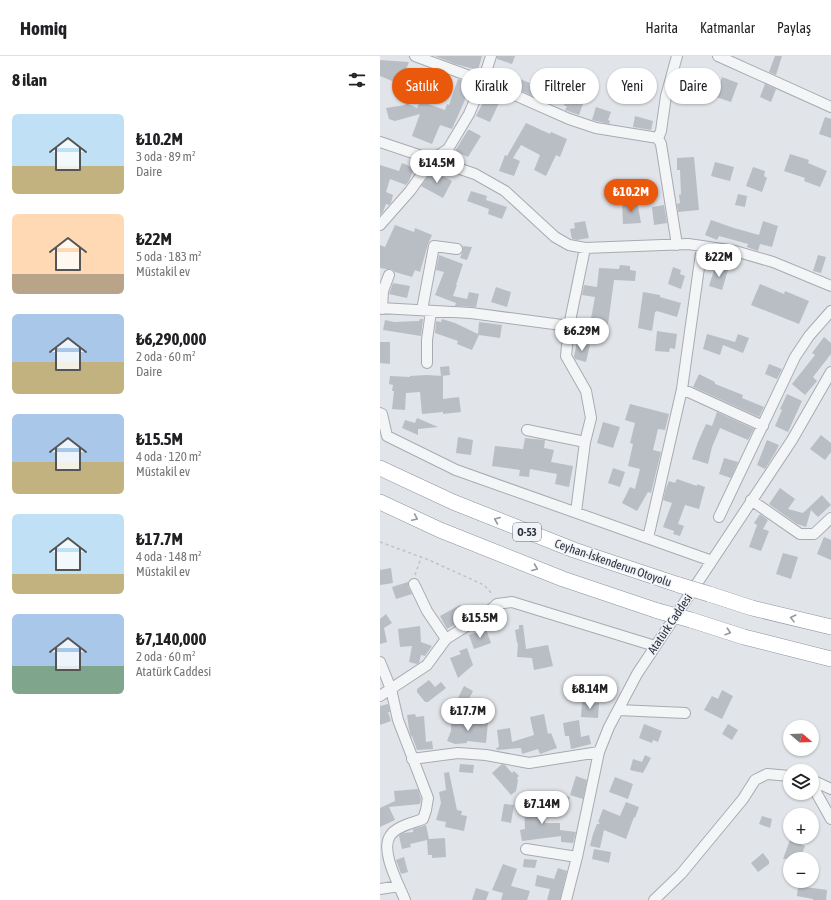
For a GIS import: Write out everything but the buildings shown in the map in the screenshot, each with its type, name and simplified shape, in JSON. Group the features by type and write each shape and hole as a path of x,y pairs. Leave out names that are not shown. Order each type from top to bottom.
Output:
{"highway":[{"name":"Ceyhan-İskenderun Otoyolu","path":"380,468 452,502 574,550 679,586 752,608 831,627"},
{"name":"O-53","path":"380,502 440,530 563,579 658,611 744,637 831,659"}],"street":[{"path":"415,56 461,73"},
{"path":"487,68 491,56"},
{"path":"676,56 666,96 661,131 658,138 661,144 677,245"},
{"path":"718,56 831,107"},
{"path":"522,98 569,119 596,128 658,138"},
{"path":"380,225 410,191 433,159 448,149 473,104"},
{"path":"380,142 475,174 504,191 555,237 568,245 585,248 688,244 736,251 773,262 831,286"},
{"path":"427,362 426,310 434,246 457,249"},
{"path":"648,538 682,389 702,246"},
{"path":"576,512 585,442 591,418 586,391 566,356 569,326 585,248"},
{"path":"389,275 383,291 381,308 471,313 569,326"},
{"path":"719,517 795,356 809,336 831,311"},
{"name":"Atatürk Caddesi","path":"566,900 577,857 599,752 608,726 637,674 655,646 792,440 831,372"},
{"path":"682,389 763,426"},
{"path":"380,413 382,414 384,434 456,470 712,561"},
{"path":"527,430 585,442"},
{"path":"751,500 800,534 814,534 831,518"},
{"path":"414,584 427,611 446,640"},
{"path":"380,696 427,665 446,640 484,615 497,604 512,602 655,646"},
{"path":"380,662 391,689 398,720 428,798 423,819 398,829 390,835 387,843 392,870 405,900"},
{"path":"618,710 685,713"},
{"path":"412,759 458,753 486,755 529,763 599,752"},
{"path":"654,900 681,874 743,798 755,780 767,774 783,775"},
{"path":"819,783 831,789"},
{"path":"819,798 831,819"},
{"path":"526,850 577,857"},
{"path":"380,889 400,886"}],"path":[{"path":"380,542 484,585 493,596 497,604"},
{"path":"414,584 421,558"}]}
